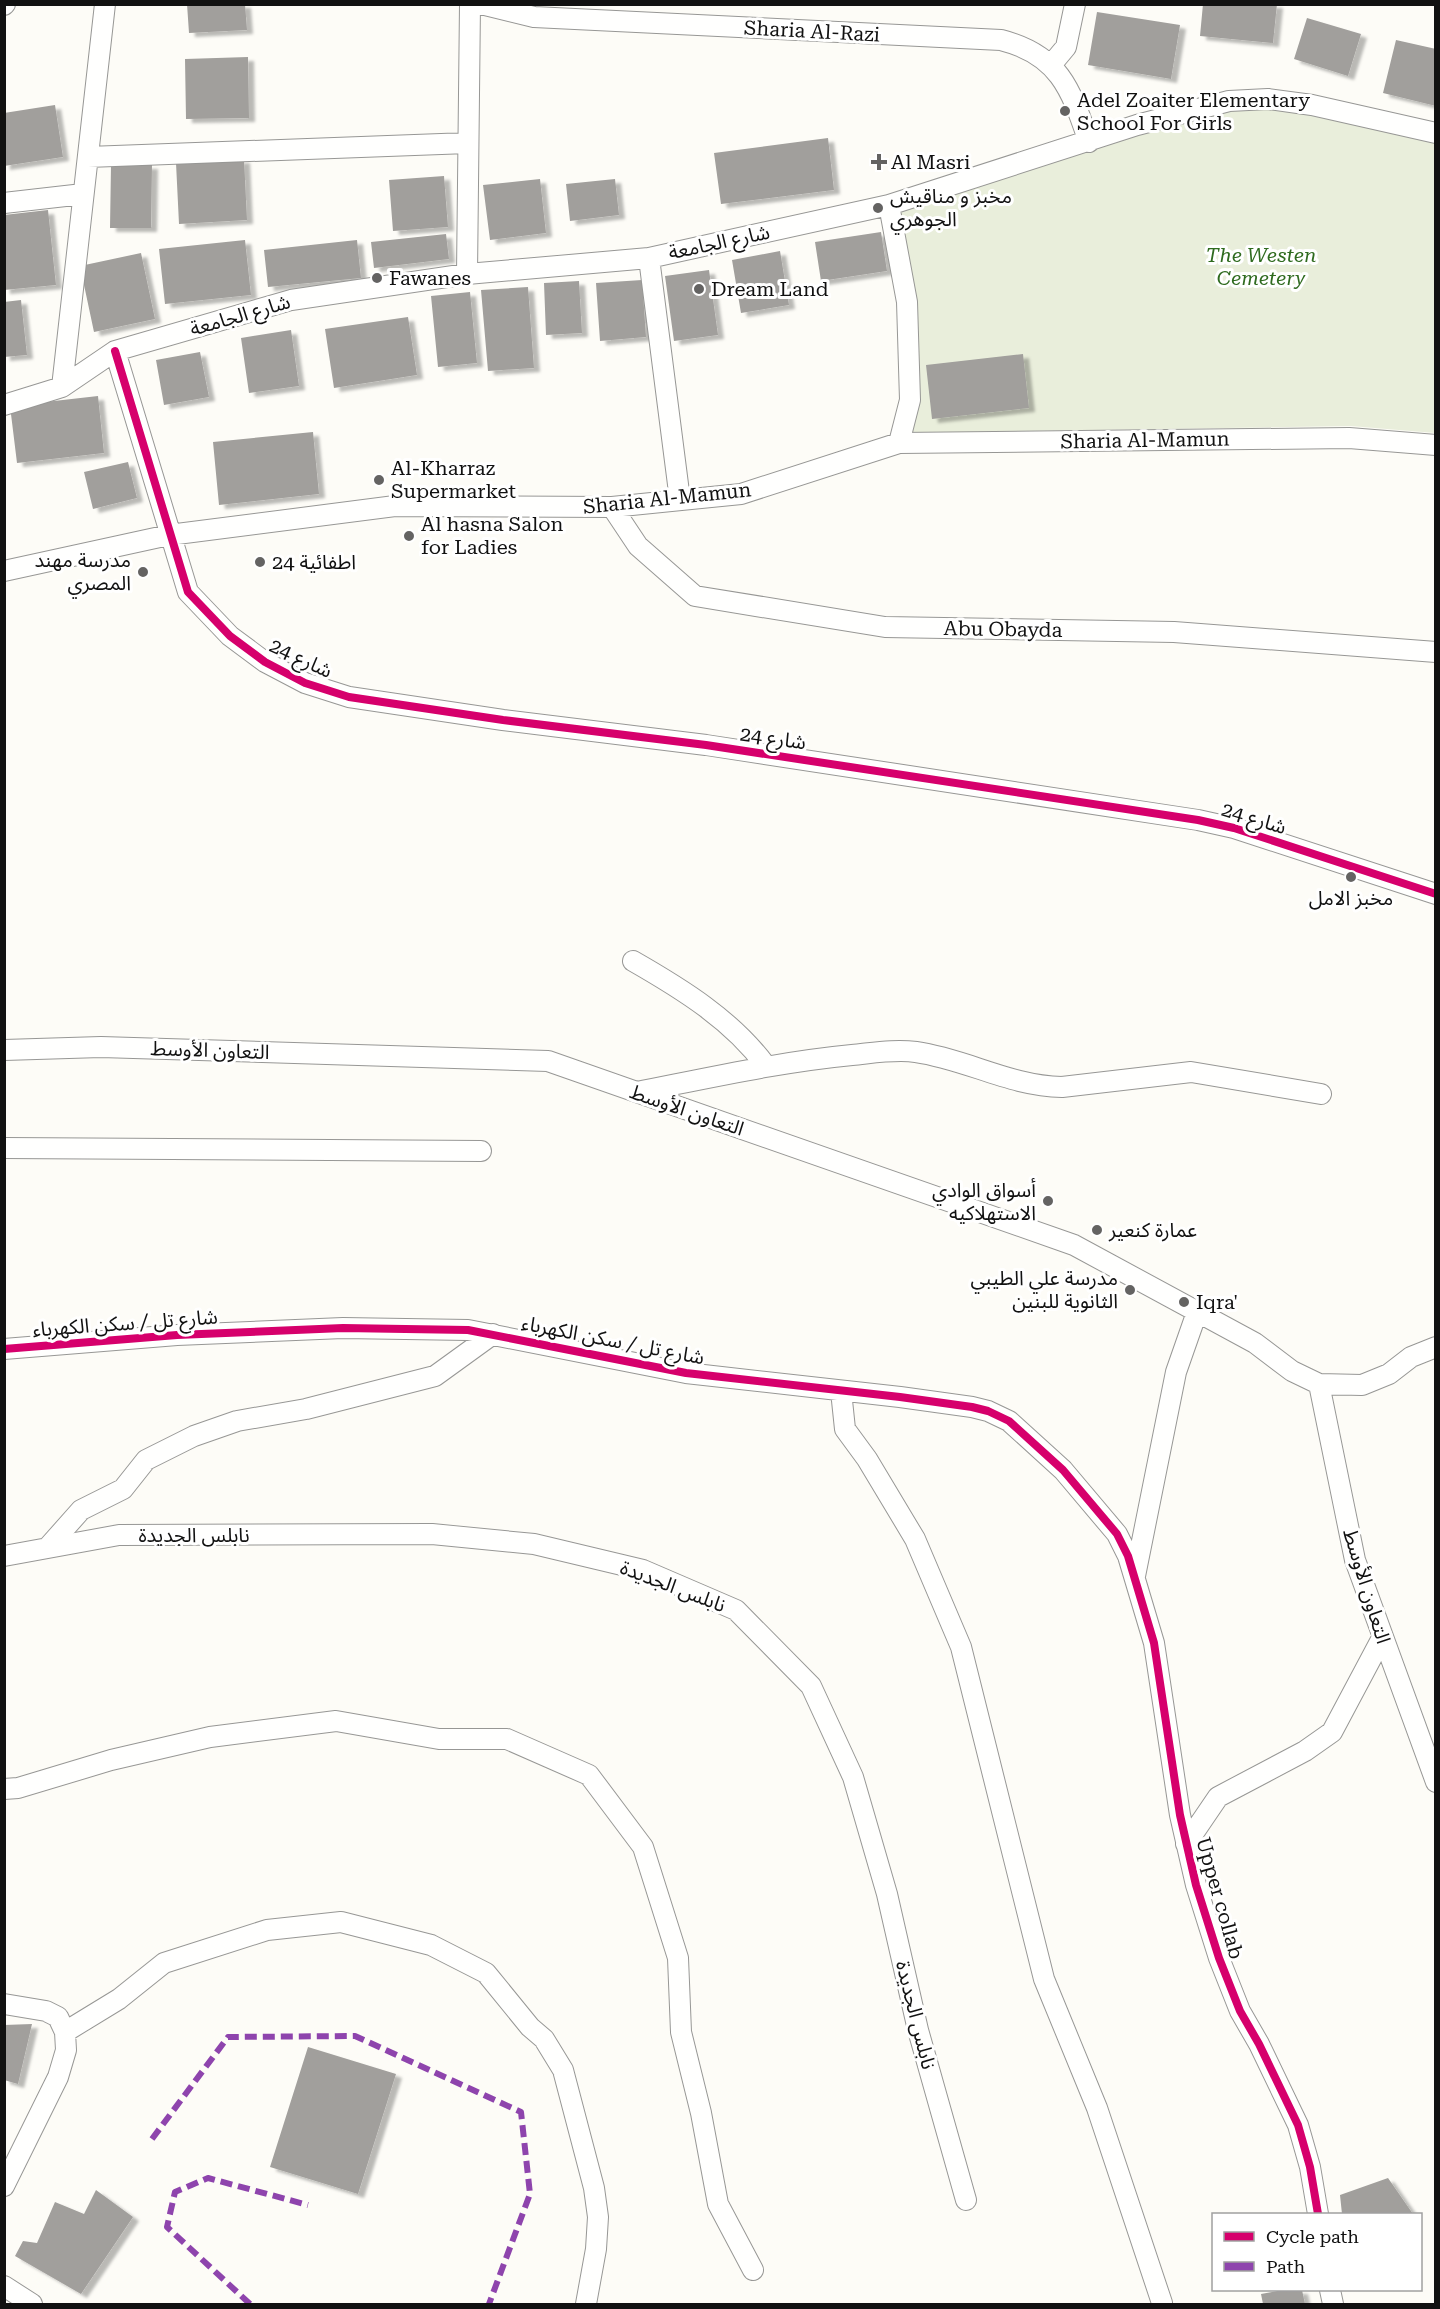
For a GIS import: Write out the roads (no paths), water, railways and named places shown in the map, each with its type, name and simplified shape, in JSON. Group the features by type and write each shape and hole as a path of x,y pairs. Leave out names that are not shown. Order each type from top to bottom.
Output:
{"street":[{"path":"62,387 105,4"},
{"path":"467,274 470,4"},
{"name":"Sharia Al-Razi","path":"481,4 534,17 1001,40 1029,49 1050,65 1070,91 1089,142"},
{"path":"1050,65 1066,47 1075,4"},
{"name":"شارع الجامعة","path":"4,405 62,387 115,351 291,300 467,274 649,258 889,205 1089,142 1137,124 1229,101 1268,99 1312,105 1436,133"},
{"path":"88,158 468,143"},
{"path":"4,203 83,194"},
{"path":"889,205 908,302 910,400 899,443"},
{"path":"649,258 680,500"},
{"name":"شارع 24","path":"115,351 188,592 230,636 265,662 295,678 349,697 718,746 1198,819 1234,828 1436,894"},
{"name":"Sharia Al-Mamun","path":"4,571 169,535 395,506 612,507 741,494 899,443 1348,438 1436,445"},
{"name":"Abu Obayda","path":"612,507 638,546 695,596 885,627 1174,632 1436,652"},
{"path":"633,961 675,985 709,1010 749,1043 766,1066"},
{"name":"التعاون الأوسط","path":"4,1050 101,1047 548,1061 1074,1245 1267,1350 1292,1371 1319,1383 1362,1385 1389,1374 1411,1357 1436,1347"},
{"path":"637,1092 766,1066 827,1058 914,1052 1012,1081 1043,1087 1062,1088 1191,1072 1321,1094"},
{"path":"4,1148 480,1151"},
{"path":"1135,1576 1176,1372 1197,1312"},
{"name":"شارع تل / سكن الكهرباء","path":"4,1349 177,1335 343,1328 430,1328 493,1334 649,1368 982,1409 1009,1421 1054,1459 1122,1541 1135,1576"},
{"path":"49,1546 81,1510 123,1489 146,1460 194,1436 237,1421 329,1404 435,1376 493,1334"},
{"name":"التعاون الأوسط","path":"1319,1383 1355,1560 1436,1782"},
{"path":"841,1391 845,1429 867,1459 915,1539 961,1647 1044,1979 1097,2108 1162,2303"},
{"name":"نابلس الجديدة","path":"4,1556 119,1535 432,1534 534,1544 643,1570 736,1610 811,1686 853,1777 887,1894 918,2030 966,2200"},
{"name":"Upper collab","path":"1135,1576 1158,1665 1186,1844 1209,1926 1228,1983 1298,2125 1310,2167 1318,2213"},
{"path":"1186,1844 1218,1797 1305,1751 1332,1732 1382,1638"},
{"path":"4,1789 18,1788 111,1760 210,1737 336,1721 440,1739 507,1739 589,1775 643,1847 678,1958 681,2032 701,2113 718,2204 753,2270"},
{"path":"65,2032 119,1999 164,1963 267,1930 341,1922 431,1945 486,1973 530,2026 544,2039 563,2070 594,2188 598,2217 596,2249 586,2304"},
{"path":"4,2004 51,2012 60,2020 65,2032 66,2050 62,2069 4,2186"},
{"path":"4,2286 32,2304"}],"place":[{"name":"Adel Zoaiter Elementary School For Girls","path":"1065,111"},
{"name":"Al Masri","path":"879,162"},
{"name":"مخبز و مناقيش الجوهري","path":"878,208"},
{"name":"Fawanes","path":"377,278"},
{"name":"Dream Land","path":"699,289"},
{"name":"Al-Kharraz Supermarket","path":"379,480"},
{"name":"Al hasna Salon for Ladies","path":"409,536"},
{"name":"اطفائية 24","path":"260,562"},
{"name":"مدرسة مهند المصري","path":"143,572"},
{"name":"مخبز الامل","path":"1351,877"},
{"name":"أسواق الوادي الاستهلاكيه","path":"1048,1201"},
{"name":"عمارة كنعير","path":"1097,1230"},
{"name":"مدرسة علي الطيبي الثانوية للبنين","path":"1130,1290"},
{"name":"Iqra'","path":"1184,1302"}],"park label":[{"name":"The Westen Cemetery","path":"1261,266"}]}
